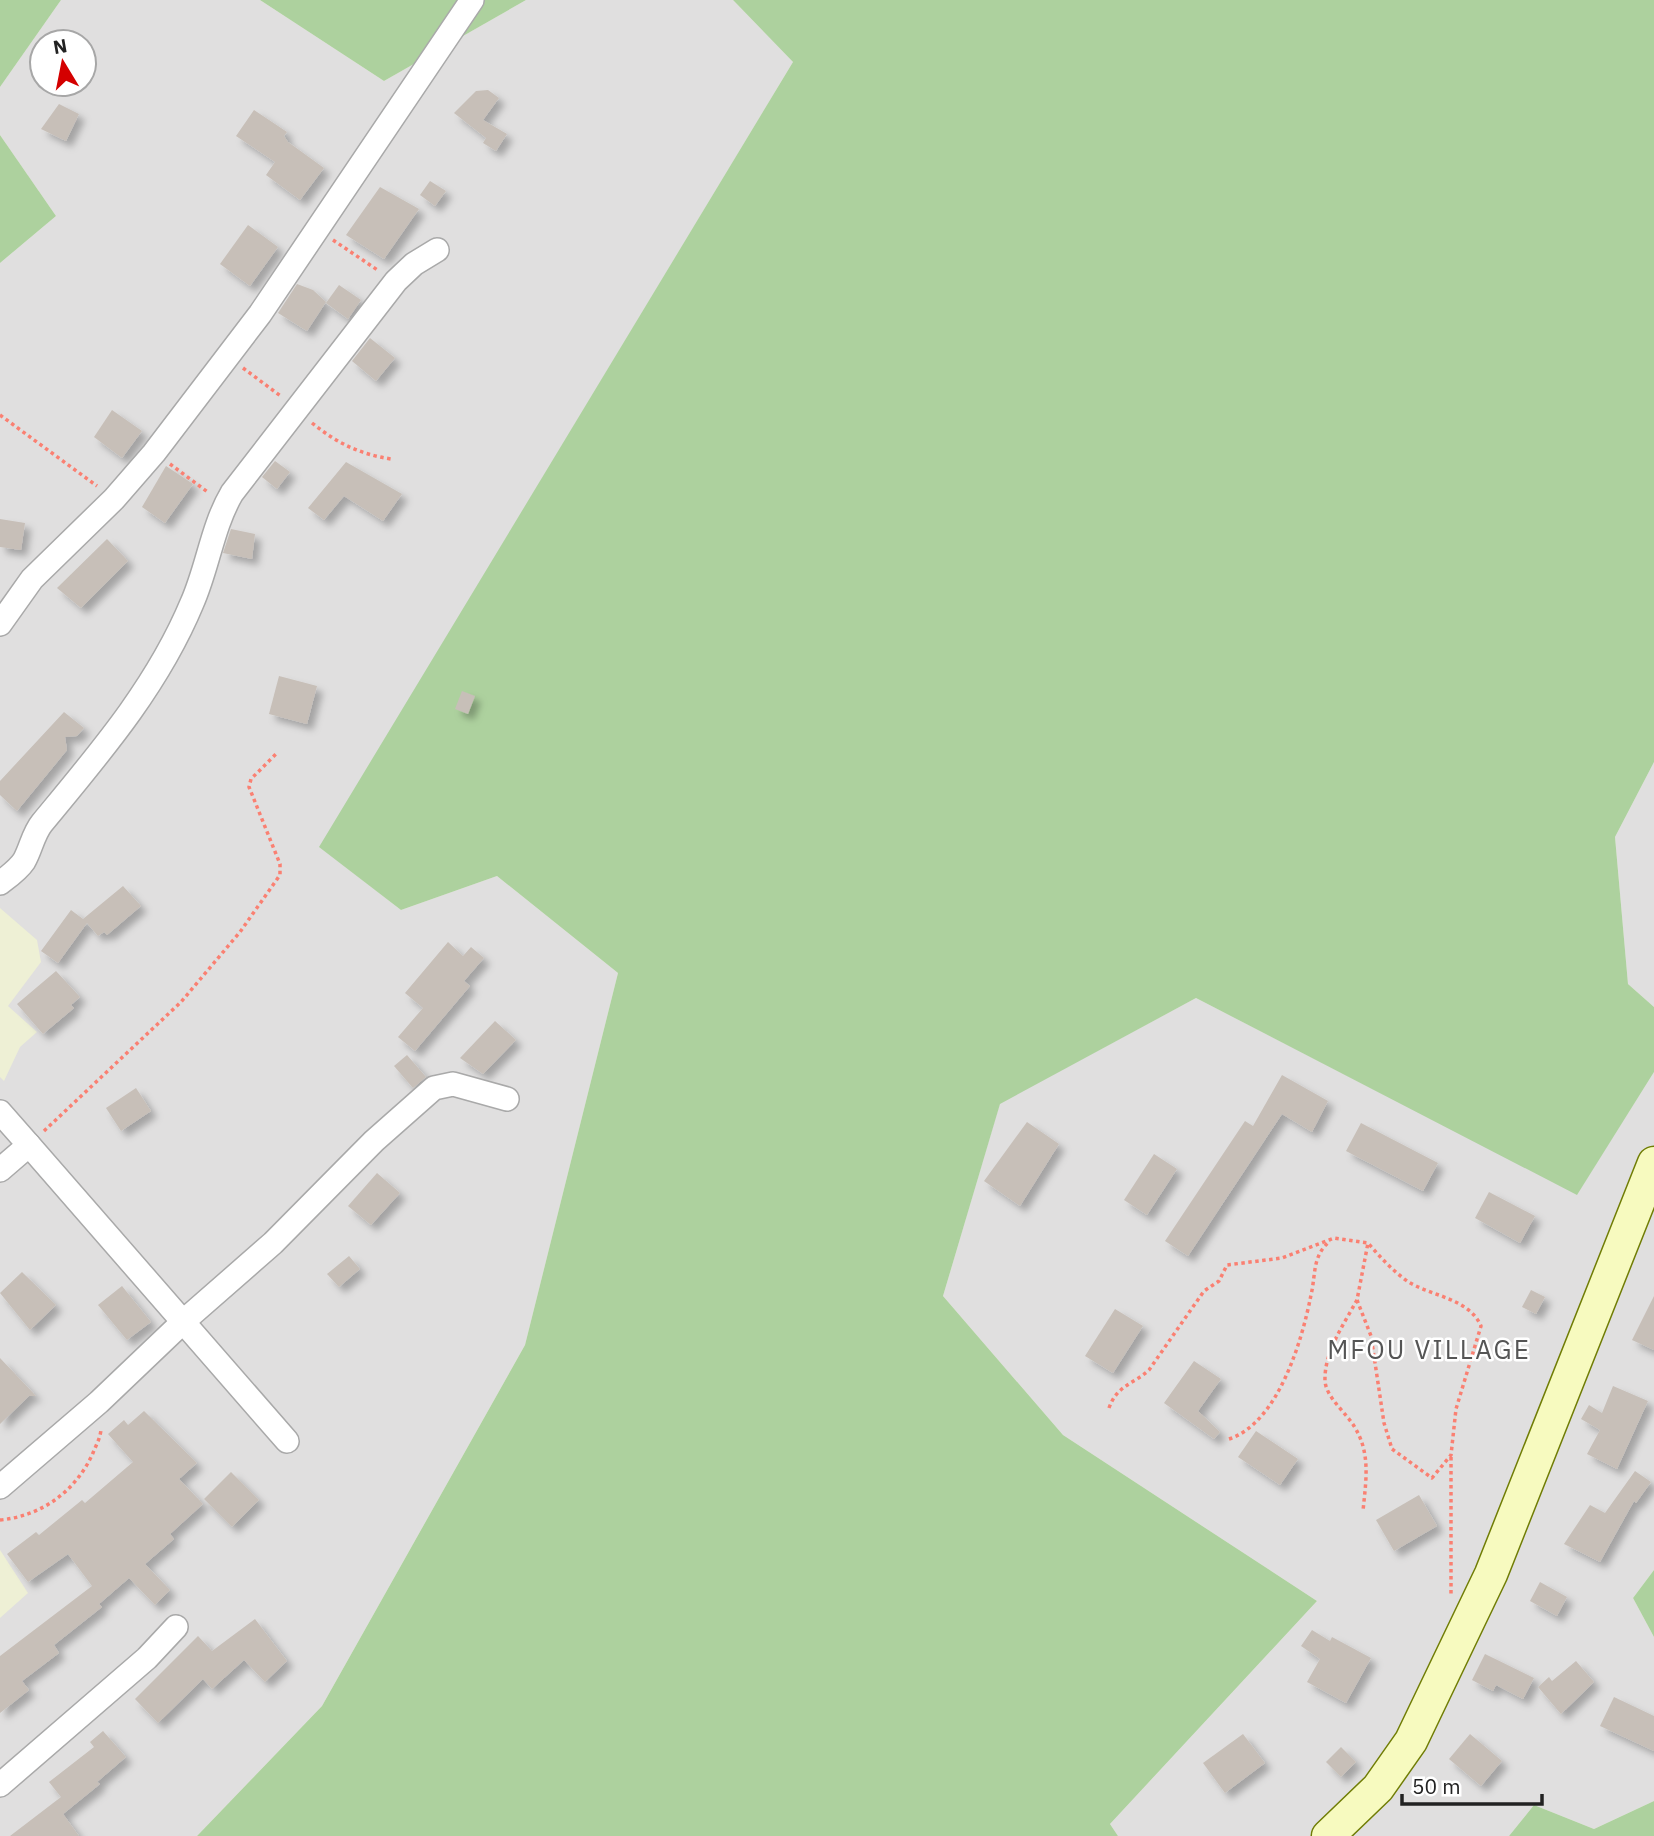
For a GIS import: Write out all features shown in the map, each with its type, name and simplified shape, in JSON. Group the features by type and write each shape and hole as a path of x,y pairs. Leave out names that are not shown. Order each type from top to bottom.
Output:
{"main road":[{"path":"1328,1836 1378,1788 1399,1763 1463,1635 1491,1574 1654,1163"}],"street":[{"path":"0,624 32,579 114,499 154,453 260,314 472,0"},
{"path":"0,883 24,861 39,826 99,757 132,712 164,659 192,604 225,504 396,281 414,264 437,250"},
{"path":"0,1487 99,1402 185,1320 273,1243 374,1141 434,1088 453,1084 507,1099"},
{"path":"0,1112 185,1320 287,1441"},
{"path":"0,1170 29,1145"},
{"path":"0,1785 140,1664 176,1627"}],"path":[{"path":"318,230 396,281"},
{"path":"0,415 114,499"},
{"path":"154,453 225,504"},
{"path":"29,1145 181,1002 240,932 280,874 280,864 249,788 251,779 277,753"},
{"path":"1109,1408 1125,1384 1149,1370 1204,1292 1219,1281 1227,1265 1282,1258 1334,1238 1368,1243 1387,1265 1410,1283 1452,1300 1477,1317 1481,1326 1457,1409 1451,1455 1452,1613 1463,1635"},
{"path":"1229,1439 1238,1436 1267,1411 1277,1395 1292,1359 1311,1295 1316,1258 1320,1249 1334,1238"},
{"path":"1363,1511 1366,1455 1355,1428 1327,1389 1325,1380 1333,1342 1357,1300 1368,1243"},
{"path":"1357,1300 1371,1336 1384,1423 1392,1449 1432,1478 1451,1455"},
{"path":"0,1520 59,1500 83,1476 101,1434 99,1402"}],"shaded area":[{"path":"61,0 260,0 384,81 526,0 733,0 793,62 320,847 401,910 497,876 618,973 525,1345 322,1706 197,1836 0,1836 0,263 56,216 0,135 0,87 28,47 28,98 98,98 98,28 41,28"},
{"path":"1654,762 1654,1007 1628,984 1615,837"},
{"path":"1196,998 1577,1194 1654,1072 1654,1570 1633,1598 1654,1637 1654,1801 1594,1829 1534,1805 1509,1836 1118,1836 1110,1824 1317,1601 1063,1435 943,1296 1000,1103"}],"green space":[{"path":"0,0 61,0 41,28 28,28 28,47 0,87"},
{"path":"260,0 526,0 384,81"},
{"path":"733,0 1654,0 1654,762 1615,837 1628,984 1654,1007 1654,1072 1577,1195 1196,998 1000,1104 943,1296 1063,1435 1317,1601 1110,1824 1118,1836 197,1836 322,1706 525,1345 618,973 497,876 401,910 319,847 793,62"},
{"path":"0,135 56,216 0,263"},
{"path":"0,908 37,940 41,962 8,1006 37,1032 20,1047 4,1081 0,1077"},
{"path":"0,1550 28,1593 0,1618"},
{"path":"1654,1570 1654,1637 1633,1598"},
{"path":"1654,1801 1654,1836 1509,1836 1534,1805 1594,1829"}],"building":[{"path":"488,90 499,98 483,120 507,134 496,151 483,143 486,138 454,113 476,91"},
{"path":"59,104 79,114 66,141 41,129"},
{"path":"254,110 287,132 284,136 288,142 324,168 300,200 266,175 275,162 236,136"},
{"path":"430,181 446,191 435,206 420,195"},
{"path":"380,187 419,209 384,259 346,235"},
{"path":"248,225 278,247 250,286 220,264"},
{"path":"297,284 313,290 326,302 307,331 278,313"},
{"path":"339,285 361,300 348,319 326,303"},
{"path":"370,338 395,358 376,381 352,361"},
{"path":"112,410 142,431 122,458 94,437"},
{"path":"275,461 290,472 277,489 262,477"},
{"path":"346,462 402,494 383,521 344,496 324,520 308,508"},
{"path":"166,466 193,484 165,523 142,507"},
{"path":"0,519 25,523 21,550 0,547"},
{"path":"231,529 255,534 252,559 223,553"},
{"path":"107,539 128,561 81,608 57,588"},
{"path":"279,676 317,686 307,724 269,714"},
{"path":"462,691 475,696 468,714 455,709"},
{"path":"64,712 84,728 77,736 65,737 67,750 17,811 0,795 0,781"},
{"path":"123,886 141,906 107,935 104,932 98,936 87,923 58,963 41,951 71,910 83,919"},
{"path":"448,942 463,956 471,947 484,958 464,981 470,986 415,1051 398,1037 423,1008 405,993"},
{"path":"56,971 80,997 71,1005 74,1008 43,1034 17,1004"},
{"path":"495,1021 516,1040 483,1074 460,1058"},
{"path":"407,1055 426,1077 413,1088 394,1066"},
{"path":"1282,1075 1328,1101 1312,1132 1282,1114 1188,1256 1165,1241 1245,1121 1253,1126"},
{"path":"136,1088 151,1111 121,1131 106,1108"},
{"path":"1027,1122 1059,1144 1020,1206 984,1181"},
{"path":"1361,1123 1438,1163 1423,1191 1346,1151"},
{"path":"1154,1154 1177,1169 1147,1215 1124,1200"},
{"path":"377,1173 400,1193 371,1225 348,1206"},
{"path":"1489,1192 1535,1216 1520,1243 1475,1218"},
{"path":"349,1256 360,1269 339,1287 327,1274"},
{"path":"22,1272 56,1305 30,1330 0,1293"},
{"path":"122,1286 151,1322 127,1340 98,1305"},
{"path":"1531,1290 1545,1297 1536,1314 1522,1307"},
{"path":"1654,1296 1654,1350 1632,1340"},
{"path":"1115,1309 1143,1326 1113,1373 1085,1356"},
{"path":"0,1358 36,1396 29,1396 0,1424"},
{"path":"1194,1361 1221,1379 1198,1411 1220,1432 1214,1439 1164,1403"},
{"path":"1613,1386 1648,1401 1617,1469 1587,1454 1600,1430 1581,1419 1589,1405 1602,1413"},
{"path":"144,1411 197,1463 179,1479 203,1504 170,1534 174,1539 145,1564 170,1590 155,1605 129,1578 99,1604 102,1607 54,1645 59,1653 22,1681 29,1690 0,1713 0,1656 92,1586 68,1554 28,1582 7,1554 36,1532 39,1535 82,1500 85,1503 133,1462 108,1434 124,1420 128,1425"},
{"path":"1256,1431 1298,1459 1280,1485 1238,1457"},
{"path":"1635,1471 1651,1482 1636,1503 1634,1501 1600,1562 1564,1544 1590,1505 1605,1513"},
{"path":"231,1472 259,1500 232,1527 204,1499"},
{"path":"1419,1495 1437,1526 1394,1551 1376,1520"},
{"path":"1540,1582 1567,1597 1557,1616 1530,1601"},
{"path":"255,1619 287,1661 265,1682 244,1660 212,1689 203,1679 158,1723 135,1699 198,1636 212,1651"},
{"path":"1312,1630 1330,1641 1332,1637 1371,1658 1346,1703 1307,1682 1320,1659 1301,1646"},
{"path":"1485,1654 1534,1678 1523,1699 1496,1685 1493,1691 1472,1680"},
{"path":"1576,1661 1594,1682 1561,1714 1538,1687 1549,1677 1552,1681"},
{"path":"1614,1697 1654,1716 1654,1751 1600,1726"},
{"path":"103,1731 126,1757 97,1782 100,1784 63,1814 79,1836 10,1836 61,1797 49,1782 94,1747 90,1742"},
{"path":"1243,1734 1265,1763 1225,1793 1203,1763"},
{"path":"1470,1734 1502,1761 1481,1786 1449,1759"},
{"path":"1341,1747 1356,1762 1341,1777 1326,1762"}],"district":[{"name":"MFOU VILLAGE","path":"1429,1349"}]}
